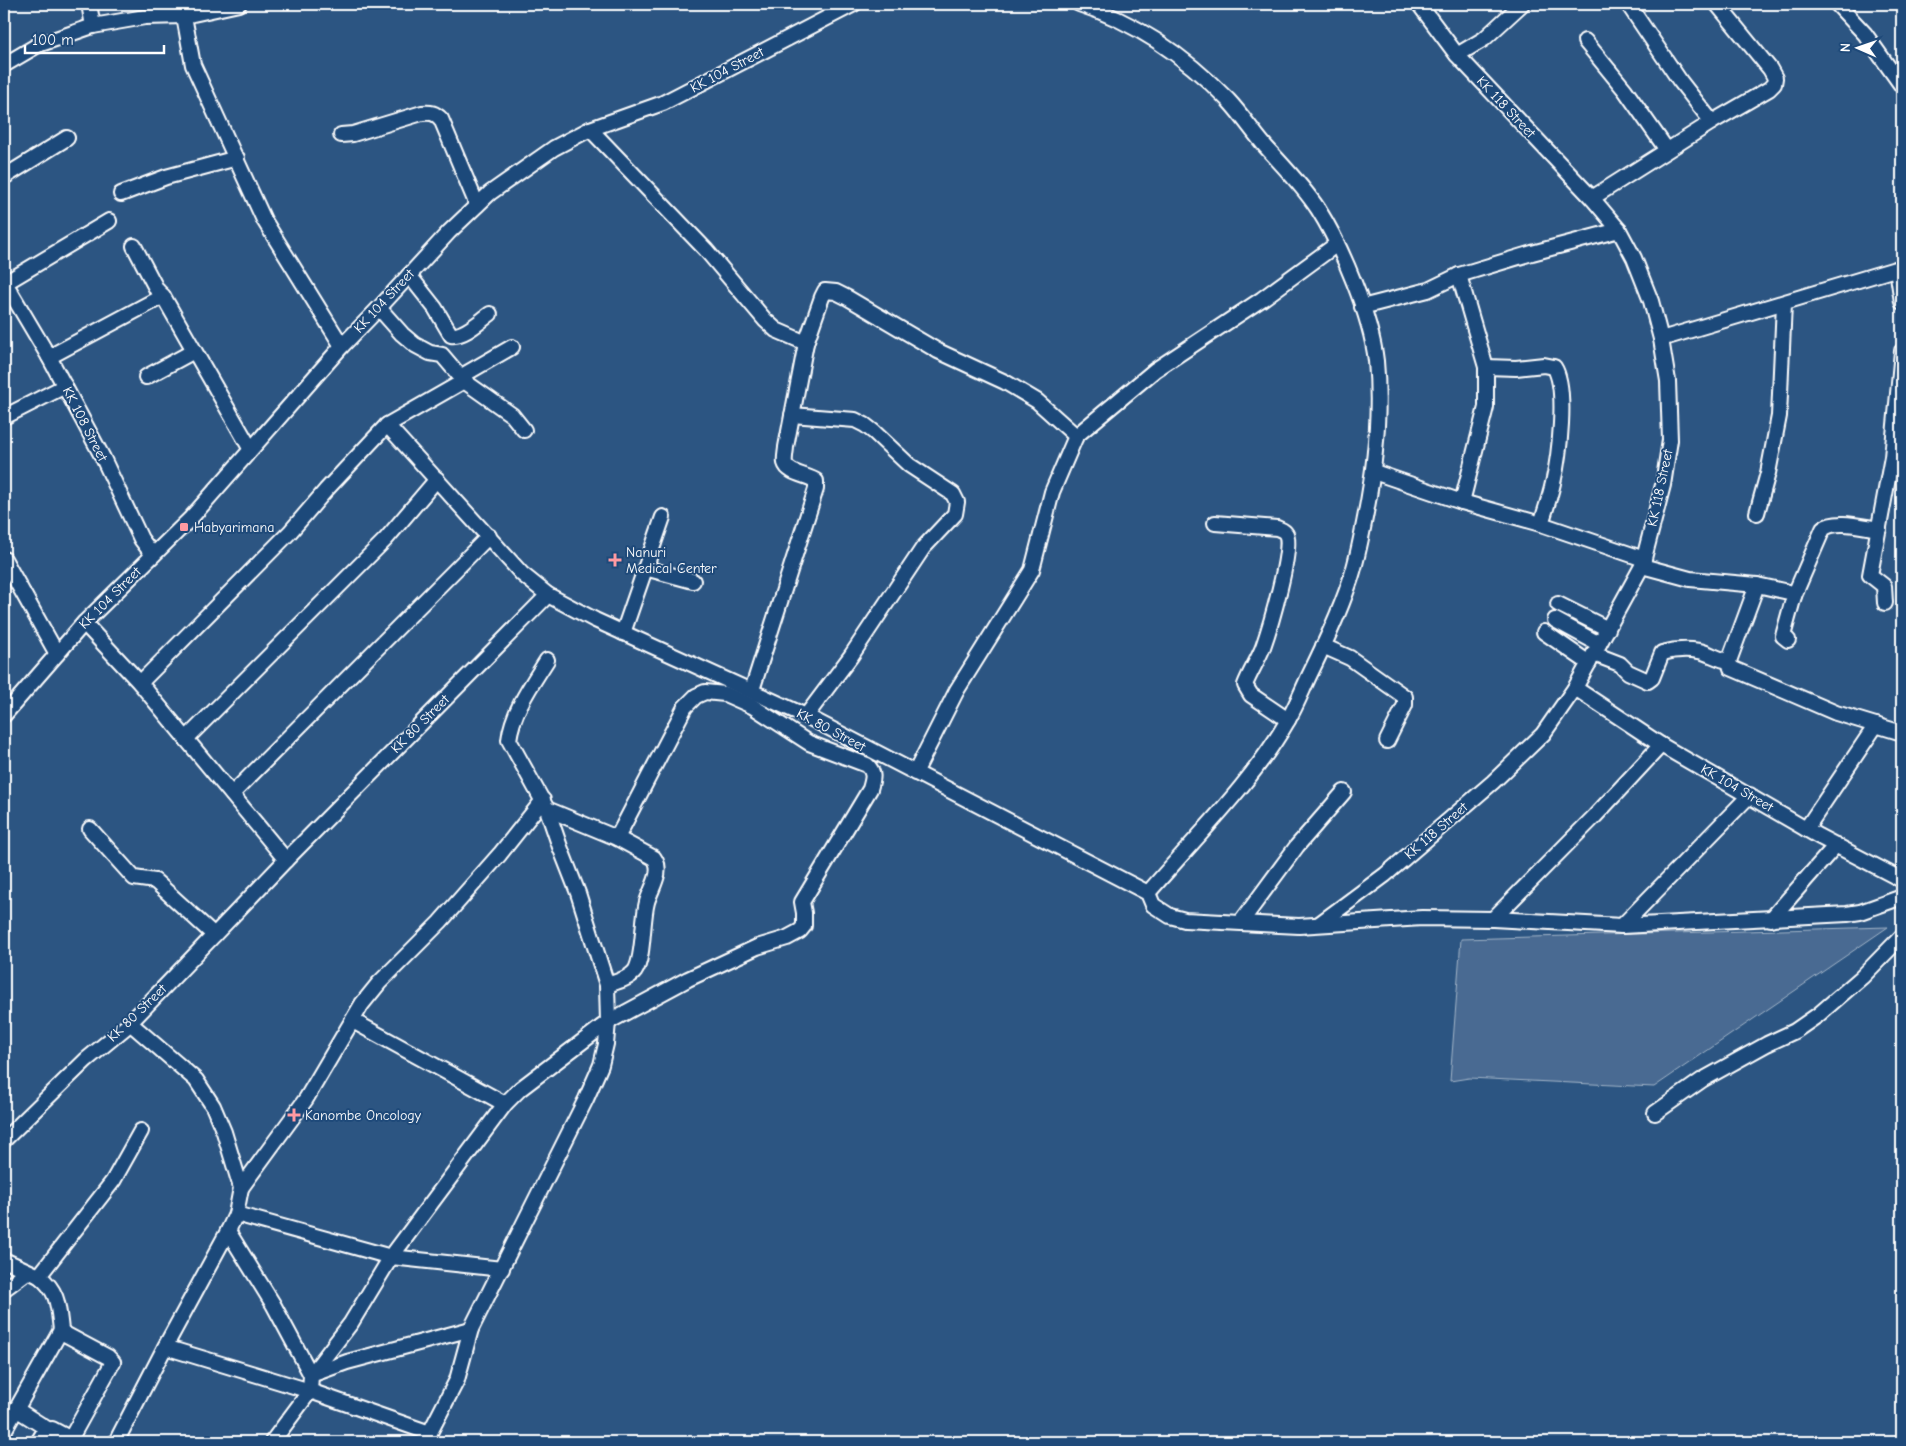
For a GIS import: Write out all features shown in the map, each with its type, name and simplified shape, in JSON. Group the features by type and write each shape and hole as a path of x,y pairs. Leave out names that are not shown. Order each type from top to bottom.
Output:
{"street":[{"path":"89,4 93,26"},
{"path":"4,65 38,45 93,26 145,17 184,16 205,8 240,4"},
{"name":"KK 104 Street","path":"4,715 84,623 190,519 250,448 342,346 477,205 519,171 547,152 590,129 663,103 854,4"},
{"path":"1079,4 1104,11 1130,24 1161,43 1209,82 1229,101 1300,184 1319,210 1337,244 1354,283 1376,359 1378,398 1374,472 1362,537 1351,578 1324,646 1288,720 1264,756 1148,893 1153,905 1170,916 1184,920 1299,926 1422,918 1493,919 1622,926 1771,919 1860,912 1902,897"},
{"name":"KK 118 Street","path":"1319,924 1385,875 1493,782 1543,734 1575,688 1643,563 1663,485 1670,440 1668,381 1652,301 1634,258 1618,230 1592,198 1457,55 1419,4"},
{"path":"1457,55 1484,39 1522,4"},
{"path":"1628,4 1680,81 1712,122"},
{"path":"1592,198 1712,122 1769,89 1774,84 1775,78 1770,69 1717,4"},
{"path":"1837,4 1865,34 1902,86"},
{"path":"184,16 193,65 264,220 342,346"},
{"path":"1585,41 1625,90 1667,150"},
{"path":"341,135 353,134 422,113 436,114 441,118 477,205"},
{"path":"590,129 706,250 765,320 776,330 790,338 806,343"},
{"path":"4,177 67,138"},
{"path":"121,194 166,177 237,158"},
{"path":"6,290 109,221"},
{"path":"1362,307 1428,290 1459,275 1532,253 1618,230"},
{"path":"915,773 957,690 1032,570 1052,492 1076,436 1155,370 1262,300 1337,244"},
{"path":"134,246 157,290 163,296 250,448"},
{"path":"1661,340 1900,268 1902,302"},
{"path":"409,275 435,308 451,335 456,336 490,314"},
{"path":"1459,275 1486,367 1486,407 1462,502"},
{"name":"KK 108 Street","path":"6,290 49,357 103,458 141,539 153,556"},
{"path":"752,690 816,490 816,481 789,469 785,464 786,447 806,343 825,291 836,292 938,350 1005,382 1037,402 1076,436"},
{"path":"49,357 163,296"},
{"path":"1757,513 1768,473 1779,416 1784,303"},
{"path":"379,308 402,334 415,345 430,353 442,355 462,379 512,415 524,430"},
{"path":"140,683 290,532 326,490 387,425 512,347"},
{"path":"1885,602 1884,586 1870,575 1892,457 1902,350"},
{"path":"146,377 194,351"},
{"path":"1486,367 1516,368 1544,365 1554,367 1560,379 1559,445 1553,483 1541,524"},
{"path":"4,417 65,386"},
{"path":"792,415 855,420 864,425 910,465 953,494 957,502 955,514 923,548 851,656 806,716"},
{"path":"387,425 522,574 548,595"},
{"path":"1374,472 1462,502 1541,524 1673,576 1704,581 1757,585 1793,593 1794,596"},
{"path":"186,739 386,539 437,479"},
{"path":"623,633 663,517"},
{"path":"1215,523 1276,528 1283,530 1288,535 1284,569 1272,618 1262,648 1245,685 1251,695 1288,720"},
{"path":"1788,640 1783,636 1794,596 1822,529 1828,525 1846,525 1879,529"},
{"path":"232,794 489,536"},
{"path":"4,558 57,654"},
{"path":"645,568 694,582"},
{"path":"1757,585 1729,660 1731,668 1836,713 1846,714 1902,733"},
{"name":"KK 80 Street","path":"4,1140 86,1060 130,1023 286,860 548,595 595,620 806,716 1148,893"},
{"path":"1558,604 1608,629"},
{"path":"1555,620 1594,654"},
{"path":"84,623 140,683 286,860"},
{"path":"1544,632 1620,664 1628,672 1648,681 1652,678 1662,653 1670,651 1699,651 1719,660 1729,660"},
{"path":"1324,646 1350,658 1404,696 1405,705 1387,741"},
{"path":"165,1346 310,1391 428,1437 457,1380 471,1328 586,1099 601,1065 606,1044 608,1022 607,986 578,893 545,804 534,788 509,740 510,731 528,690 547,660"},
{"name":"KK 104 Street","path":"1575,688 1661,745 1806,829 1902,880"},
{"path":"311,1375 351,1323 391,1257 505,1104 520,1089 608,1022 688,979 757,947 787,938 800,931 804,926 802,902 870,789 874,777 872,770 867,765 809,743 752,706 725,694 705,692 696,696 685,707 617,838"},
{"path":"1806,829 1876,725"},
{"path":"1493,919 1595,816 1661,745"},
{"path":"1242,922 1297,846 1344,792"},
{"path":"1622,926 1750,795"},
{"path":"545,804 617,838 654,858 658,864 658,871 643,918 639,963 634,972 607,986"},
{"path":"116,1442 165,1346 228,1231 236,1214 242,1188 306,1099 362,1004 379,983 464,895 545,804"},
{"path":"90,829 134,878 155,881 214,935"},
{"path":"1771,919 1836,845"},
{"path":"1862,977 1902,930"},
{"path":"1655,1113 1702,1080 1767,1044 1795,1031 1818,1015 1862,977 1902,936"},
{"path":"353,1021 505,1104"},
{"path":"130,1023 196,1080 216,1115 242,1188"},
{"path":"4,1289 33,1274 113,1180 141,1131"},
{"path":"236,1214 391,1257 502,1269"},
{"path":"228,1231 273,1304 311,1375 310,1391 272,1442"},
{"path":"4,1260 49,1284 58,1300 61,1330 4,1431"},
{"path":"311,1375 347,1362 471,1328"},
{"path":"38,1442 44,1432 52,1429 69,1438 72,1436 114,1362 63,1333 61,1330"},
{"path":"16,1409 49,1430"}],"shaded area":[{"path":"1888,927 1654,1087 1469,1078 1450,1081 1461,939"}],"place":[{"name":"Habyarimana","path":"184,527"},
{"name":"Nanuri Medical Center","path":"615,560"},
{"name":"Kanombe Oncology","path":"294,1115"}]}
